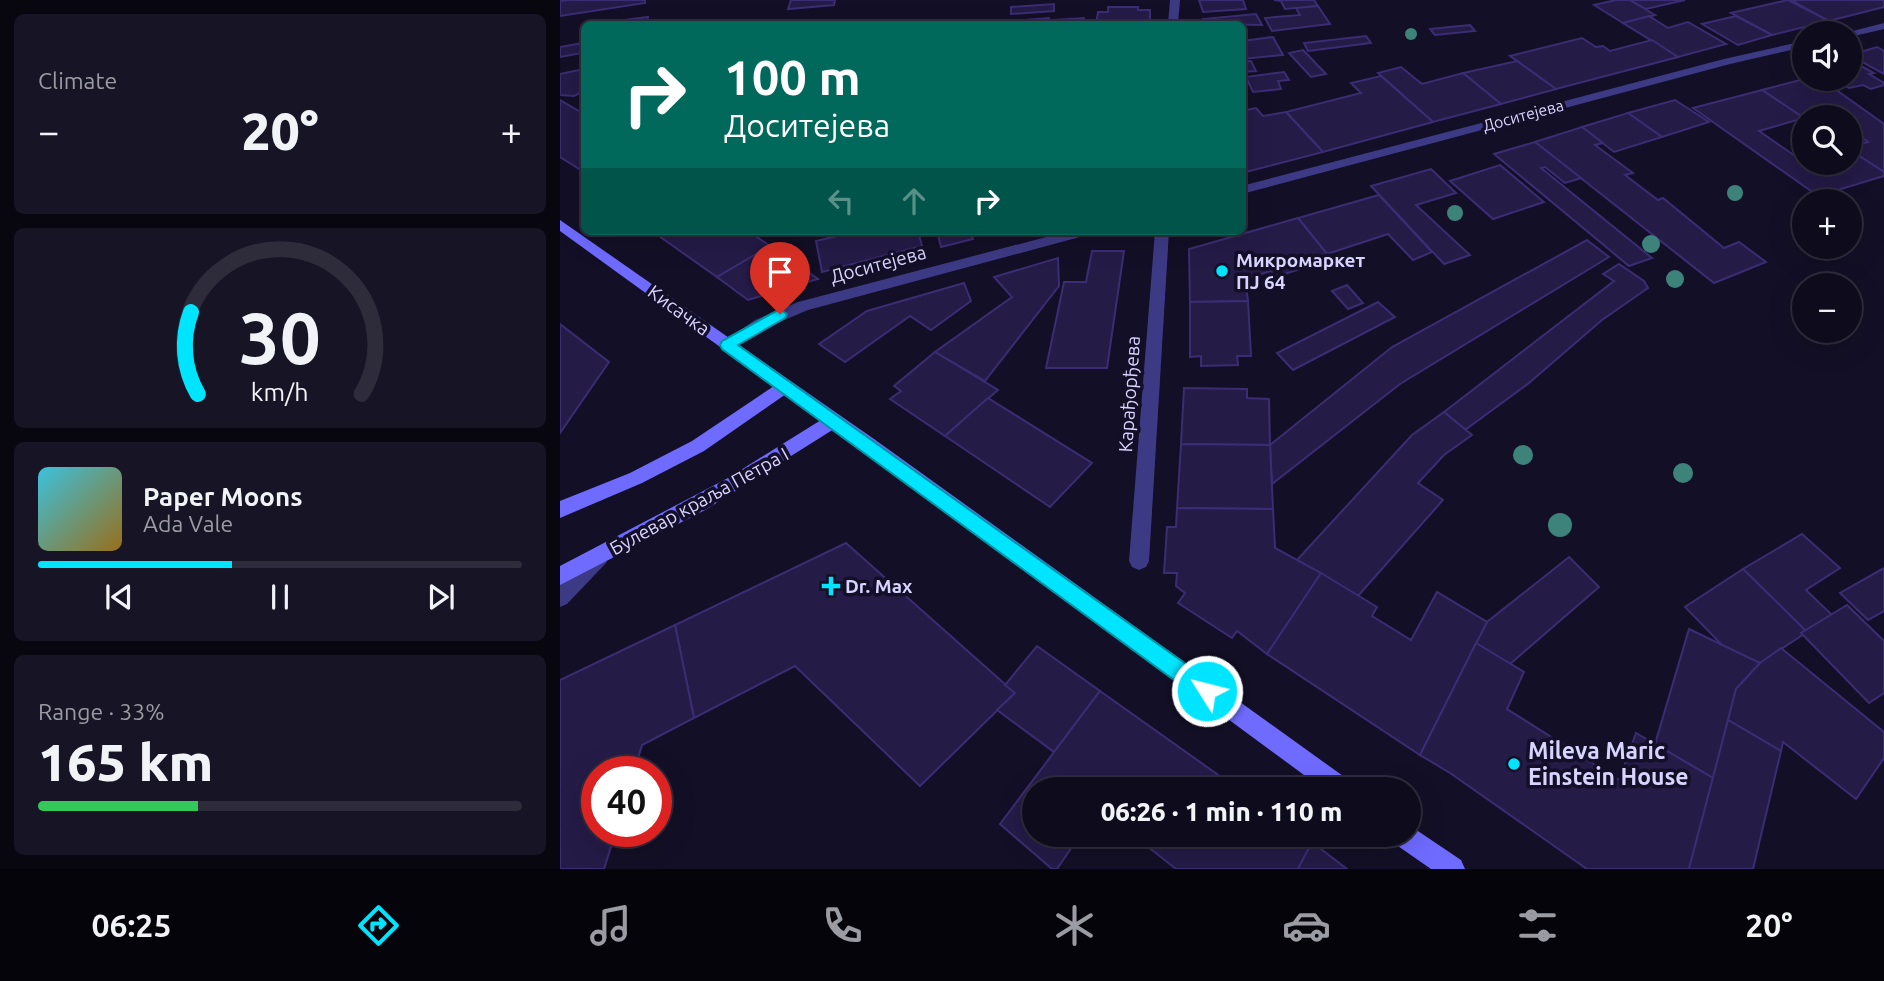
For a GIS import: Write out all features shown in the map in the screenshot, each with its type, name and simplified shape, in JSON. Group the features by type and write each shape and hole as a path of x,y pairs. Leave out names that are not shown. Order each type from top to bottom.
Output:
{"street":[{"path":"1173,21 1175,0"},
{"path":"1862,31 1884,26"},
{"name":"Доситејева","path":"1246,189 1728,61 1792,47"},
{"name":"Кисачка","path":"560,224 1325,777"},
{"name":"Доситејева","path":"727,345 760,324 803,306 1071,235"},
{"name":"Карађорђева","path":"1139,561 1162,235"},
{"path":"560,510 636,478 698,446 786,386"},
{"name":"Булевар краља Петра I","path":"560,576 729,487 834,420"},
{"path":"560,597 601,555"},
{"path":"1415,847 1427,861 1452,869"}],"building":[{"path":"645,0 645,3 560,16 560,1"},
{"path":"791,0 835,0 834,5 788,9"},
{"path":"1199,0 1243,0 1246,9 1203,12"},
{"path":"1274,0 1314,0 1318,6 1285,9 1281,1"},
{"path":"1630,0 1655,15 1623,23 1594,5"},
{"path":"1630,0 1685,0 1646,9"},
{"path":"1788,0 1829,21 1792,21 1792,30 1772,35 1731,13"},
{"path":"1884,0 1884,7 1829,21 1792,1"},
{"path":"1054,4 1054,11 1011,14 1011,7"},
{"path":"1318,6 1330,24 1272,31 1265,18 1300,15 1296,8"},
{"path":"1108,7 1138,7 1138,10 1150,10 1150,21 1096,21 1098,12 1108,12"},
{"path":"1256,14 1262,25 1246,25 1246,21 1203,19"},
{"path":"1649,16 1668,28 1688,22 1726,44 1678,57 1623,23"},
{"path":"1736,16 1772,35 1738,45 1702,24"},
{"path":"648,17 647,21 617,21"},
{"path":"1049,18 1049,21 1013,21"},
{"path":"1084,18 1084,21 1053,20"},
{"path":"1470,25 1475,31 1435,35 1430,29"},
{"path":"1366,36 1371,43 1308,51 1304,43"},
{"path":"1273,37 1283,55 1246,59 1246,40"},
{"path":"1582,38 1596,47 1603,46 1610,51 1652,40 1678,57 1556,89 1510,56"},
{"path":"581,43 581,53 560,57 560,47"},
{"path":"1877,47 1884,51 1884,74 1862,62 1862,51"},
{"path":"1303,50 1326,74 1311,77 1289,53"},
{"path":"1251,61 1256,71 1246,72 1246,62"},
{"path":"1517,61 1556,89 1501,104 1463,73"},
{"path":"1862,66 1884,83 1871,89 1863,85"},
{"path":"1401,67 1422,84 1463,73 1501,104 1433,122 1378,73"},
{"path":"581,70 581,92 574,96 560,95 560,74"},
{"path":"1284,72 1289,80 1278,81 1281,89 1253,92 1246,77"},
{"path":"1381,76 1433,122 1323,152 1286,112 1361,93 1351,83"},
{"path":"1792,82 1792,91 1838,91 1857,105 1792,105 1792,110 1762,90"},
{"path":"1762,90 1792,110 1792,121 1759,131 1792,154 1792,175 1862,175 1862,158 1884,172 1884,176 1841,189 1808,189 1693,108"},
{"path":"560,100 581,112 581,170 560,157"},
{"path":"1675,100 1709,122 1662,137 1628,113"},
{"path":"1256,108 1263,116 1286,112 1323,152 1246,172 1246,110"},
{"path":"1862,108 1884,124 1884,172 1862,158 1862,143 1868,142 1862,138"},
{"path":"1628,113 1662,137 1614,152 1582,127"},
{"path":"1582,127 1603,143 1595,145 1633,173 1625,175 1658,200 1663,198 1724,248 1739,242 1766,262 1714,283 1535,142"},
{"path":"1535,142 1581,178 1565,183 1545,167 1541,168 1652,258 1629,266 1494,154"},
{"path":"1500,165 1544,202 1493,219 1450,181"},
{"path":"1431,169 1456,193 1416,205 1470,255 1444,264 1371,186"},
{"path":"1379,195 1432,252 1413,260 1388,234 1327,254 1298,218"},
{"path":"1298,218 1327,254 1314,258 1319,263 1275,277 1271,271 1245,279 1248,301 1190,302 1189,249 1246,235 1246,233"},
{"path":"657,235 754,235 770,246 717,277"},
{"path":"841,235 919,235 922,246 822,272 816,241"},
{"path":"938,235 972,235 973,239 941,247"},
{"path":"1587,240 1609,257 1400,384 1272,484 1270,445 1392,347"},
{"path":"770,246 818,279 748,300 717,277"},
{"path":"1092,251 1124,251 1107,368 1046,368 1064,282 1086,282"},
{"path":"1058,258 1059,286 985,381 935,352 1012,297 994,277"},
{"path":"1619,264 1644,281 1648,288 1602,320 1529,383 1465,430 1444,412 1614,281 1603,274"},
{"path":"964,283 971,301 931,330 910,316 845,362 819,344 867,311"},
{"path":"1347,285 1363,303 1348,309 1332,291"},
{"path":"1248,301 1251,356 1237,356 1238,365 1201,366 1201,356 1190,357 1190,302"},
{"path":"1378,302 1395,317 1293,370 1277,353"},
{"path":"560,324 609,362 560,433"},
{"path":"935,352 998,390 945,436 890,399 901,391 894,386"},
{"path":"1184,388 1247,389 1247,398 1269,399 1270,445 1181,444"},
{"path":"988,398 1092,463 1050,507 945,436"},
{"path":"1444,412 1472,435 1444,455 1418,483 1443,500 1358,596 1297,560 1412,435"},
{"path":"1181,444 1270,445 1273,509 1177,508"},
{"path":"1177,508 1273,509 1275,548 1321,573 1267,654 1237,631 1232,638 1178,603 1185,593 1176,586 1177,573 1164,573 1167,527 1176,527"},
{"path":"1802,534 1840,568 1806,590 1832,615 1807,632 1743,569"},
{"path":"846,543 1015,693 920,786 795,666 694,718 675,625"},
{"path":"1569,557 1599,587 1510,664 1476,643 1487,622"},
{"path":"1884,568 1884,611 1868,620 1840,593"},
{"path":"1743,569 1807,632 1760,663 1723,646 1685,607"},
{"path":"1321,573 1377,607 1372,616 1411,640 1437,592 1487,622 1420,755 1267,654"},
{"path":"1847,605 1884,641 1884,693 1869,703 1801,633"},
{"path":"675,625 694,718 642,745 639,756 581,756 581,847 611,847 604,869 560,869 560,680"},
{"path":"1689,629 1760,663 1736,689 1713,778 1655,744"},
{"name":"Mileva Maric Einstein House","path":"1476,643 1524,672 1507,709 1619,780 1636,733 1713,778 1689,869 1587,869 1420,755"},
{"path":"1037,646 1100,691 1054,752 997,710 1015,693 1005,685"},
{"path":"1781,648 1884,732 1884,758 1856,799 1783,742 1781,751 1728,720 1736,689 1760,663"},
{"path":"1100,691 1221,777 1035,777"},
{"path":"1728,720 1781,751 1753,869 1689,869"},
{"path":"1022,795 1022,843 1000,824"},
{"path":"1027,847 1072,847 1057,869 1052,869"},
{"path":"1148,847 1309,847 1298,869 1176,869"},
{"path":"1309,847 1318,847 1347,869 1298,869"}],"place":[{"name":"Микромаркет ПЈ 64","path":"1222,271"},
{"name":"Dr. Max","path":"831,586"},
{"name":"Mileva Maric Einstein House","path":"1514,764"}],"route":[{"path":"780,314 727,345 868,444 1207,691"}]}
